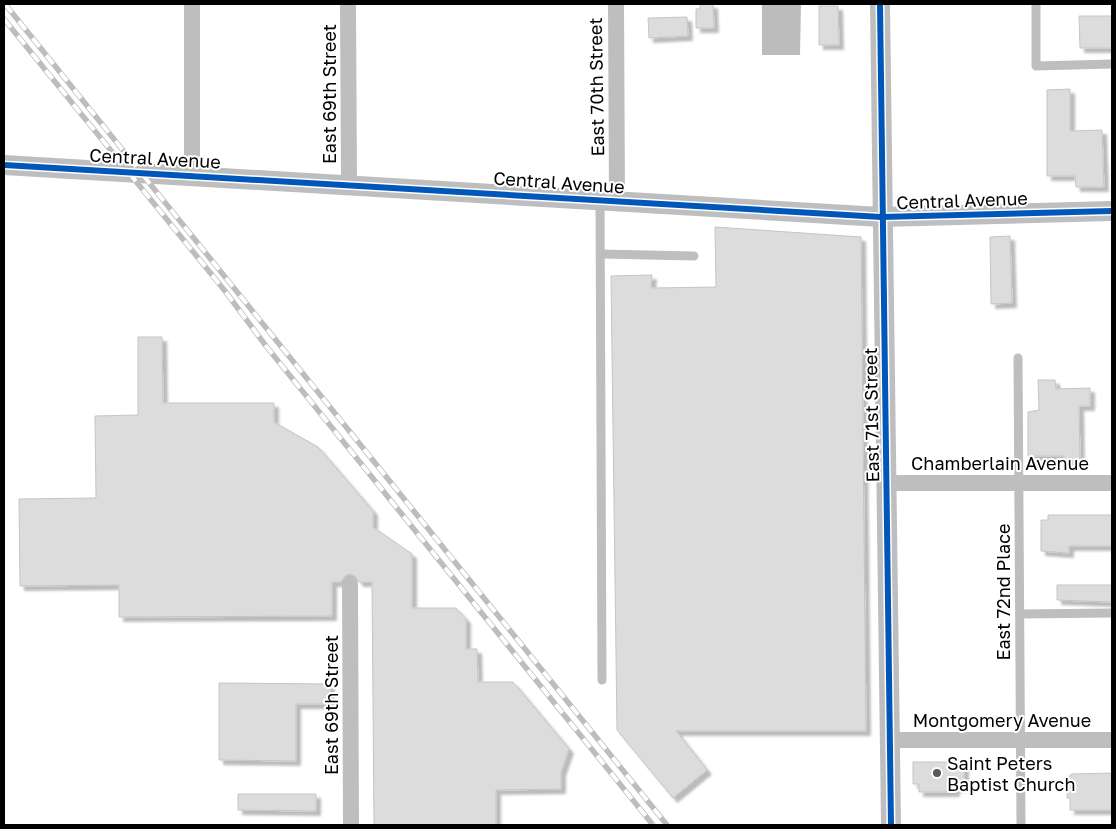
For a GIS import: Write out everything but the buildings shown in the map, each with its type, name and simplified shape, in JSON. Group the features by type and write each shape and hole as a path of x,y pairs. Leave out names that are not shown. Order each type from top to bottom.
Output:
{"street":[{"path":"192,4 192,175"},
{"name":"East 69th Street","path":"348,4 349,184"},
{"name":"East 70th Street","path":"609,200 616,4"},
{"name":"East 71st Street","path":"880,4 881,218 888,483 891,825"},
{"name":"Central Avenue","path":"4,165 349,184 881,218 1112,211"},
{"name":"Chamberlain Avenue","path":"888,483 1112,483"},
{"name":"East 69th Street","path":"350,584 352,825"},
{"name":"Montgomery Avenue","path":"891,740 1112,740"}],"lane":[{"path":"1036,4 1036,66 1112,64"},
{"path":"602,680 601,254 609,200"},
{"path":"601,254 694,256"},
{"name":"East 72nd Place","path":"1018,358 1021,825"},
{"path":"1020,614 1112,613"}],"shaded area":[{"path":"762,4 801,4 800,55 762,55"}],"railway":[{"path":"5,4 667,825"},
{"path":"4,19 225,291 266,346 653,825"}],"cycle path":[{"path":"880,4 891,825"},
{"path":"4,165 881,217 1112,211"}],"place":[{"name":"Saint Peters Baptist Church","path":"937,773"}]}
